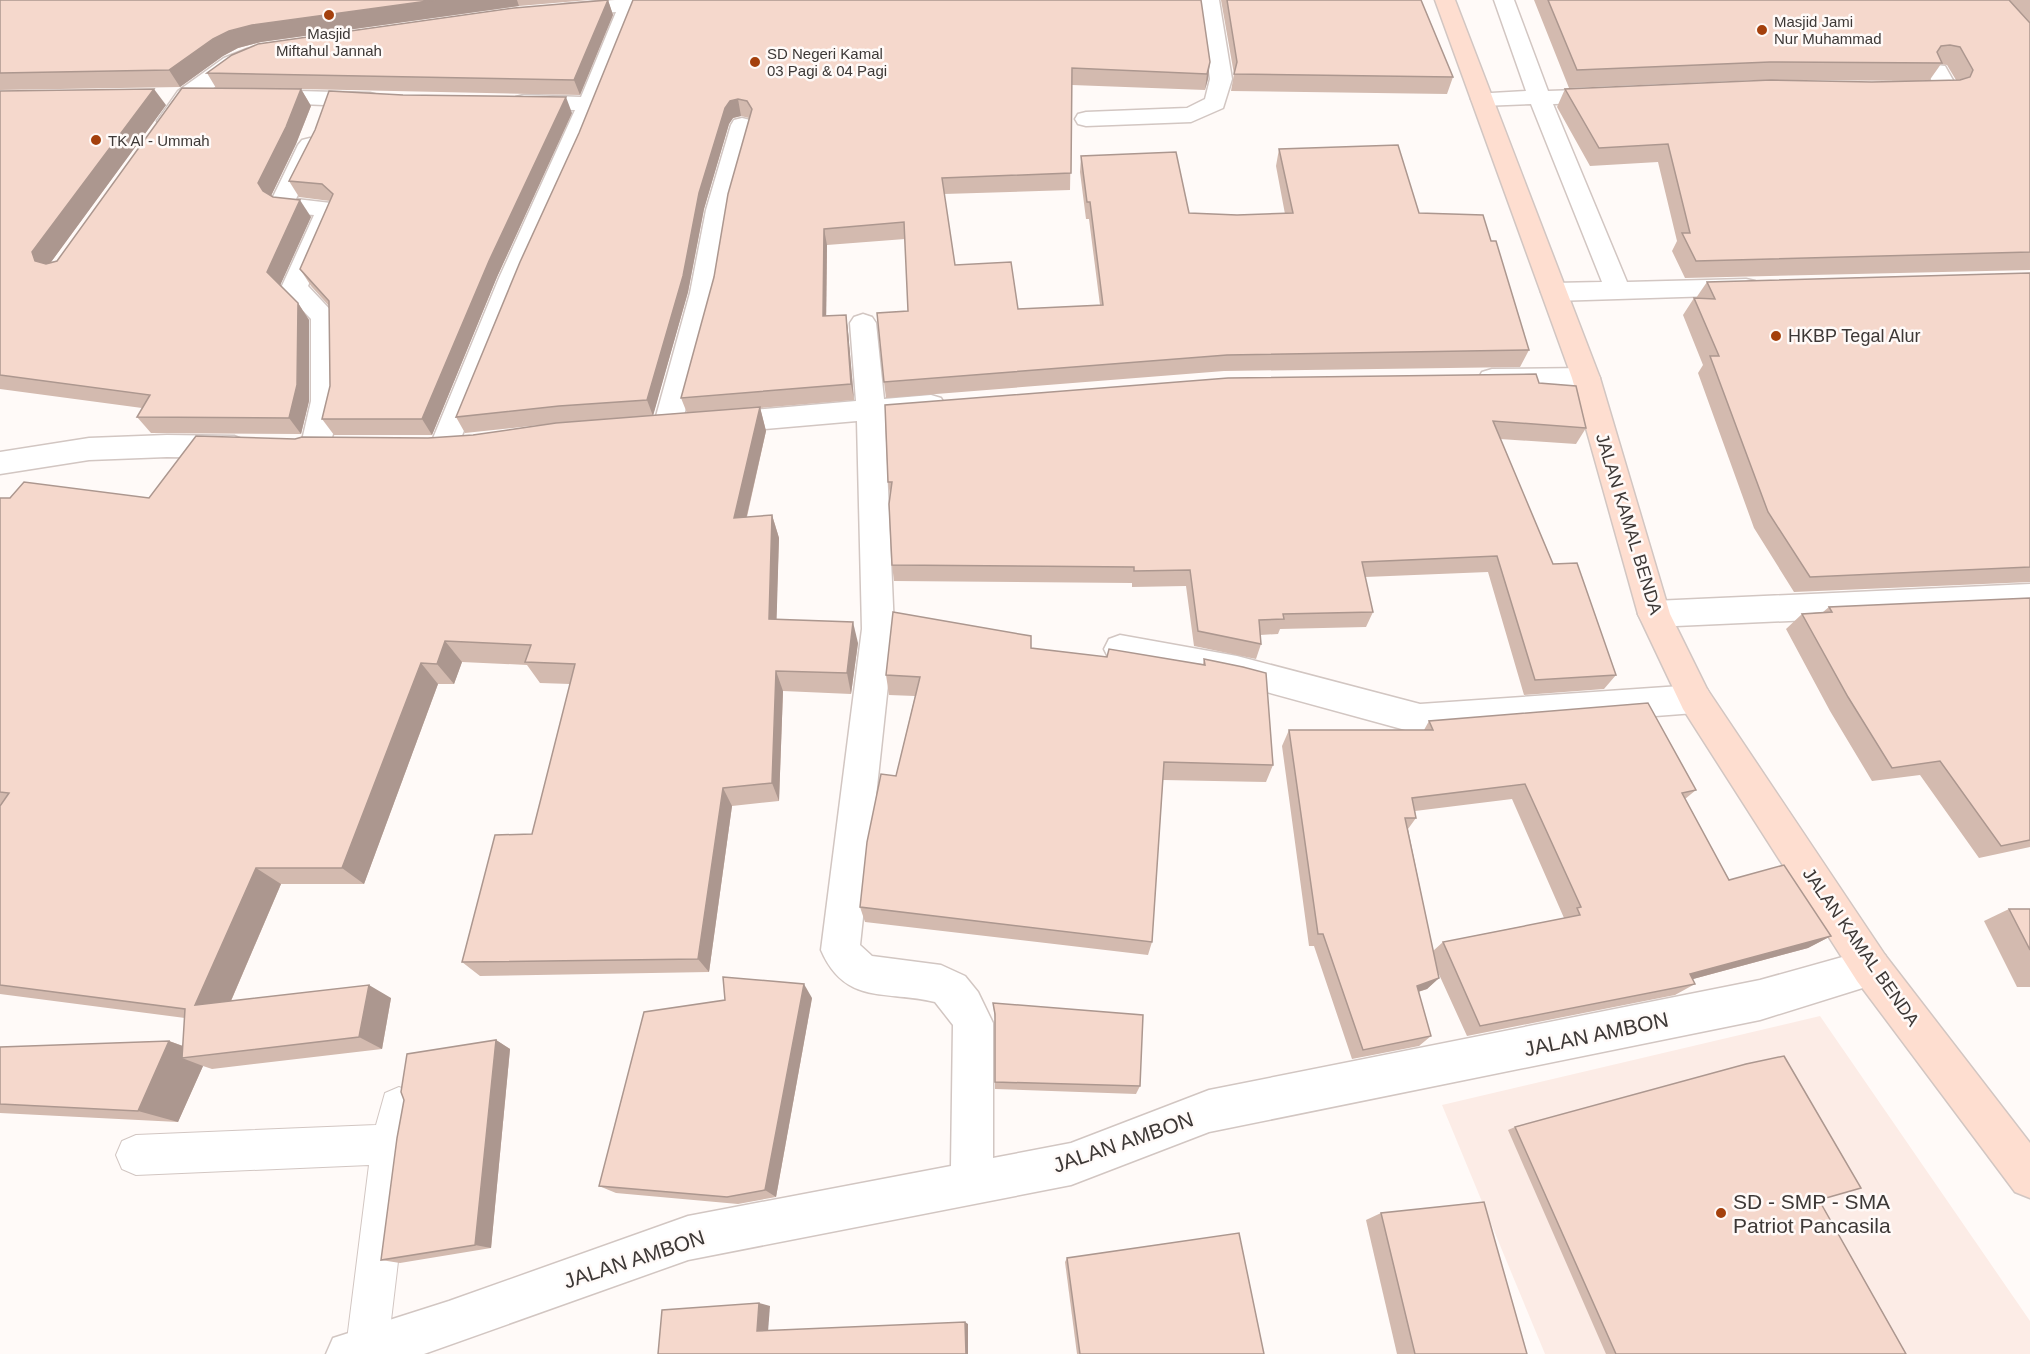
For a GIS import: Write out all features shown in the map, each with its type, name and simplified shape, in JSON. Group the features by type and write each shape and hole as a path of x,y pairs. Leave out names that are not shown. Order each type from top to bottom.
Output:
{"main road":[{"name":"JALAN KAMAL BENDA","path":"1445,0 1491,99 1566,292 1586,378 1695,699 1871,968 2030,1177"}],"street":[{"path":"541,12 630,2 694,0"},
{"path":"1086,119 1191,115 1215,103 1221,79 1209,0"},
{"path":"1504,0 1532,98 1613,291"},
{"path":"476,446 431,448 571,149 587,104 630,2"},
{"path":"158,135 175,96 232,63 262,50"},
{"path":"1892,90 1947,89 1937,71"},
{"path":"1491,99 1626,95"},
{"path":"175,96 221,97"},
{"path":"245,97 387,101"},
{"path":"315,449 325,401 324,317 294,288 328,211 320,207 290,206 283,201 310,145 328,98"},
{"path":"508,102 587,104"},
{"path":"742,125 718,210 703,292 656,427 952,403"},
{"path":"1566,292 1771,286"},
{"path":"863,323 871,411 878,629 840,950 848,963 861,973 942,984 966,1009 973,1023 972,1184"},
{"path":"1461,380 1586,378"},
{"path":"0,463 89,449 167,446 258,448"},
{"path":"1665,614 2030,597"},
{"path":"1120,649 1237,670 1420,719 1695,699"},
{"name":"JALAN AMBON","path":"358,1351 449,1324 688,1238 1071,1164 1209,1111 1748,1002 1871,968"}],"lane":[{"path":"136,1155 395,1126 358,1351"}],"shaded area":[{"name":"SD - SMP - SMA Patriot Pancasila","path":"1820,1016 2030,1321 2030,1354 1545,1354 1442,1105"}],"building":[{"path":"0,0 435,0 252,25 229,31 213,39 169,70 0,73"},
{"path":"608,0 574,80 207,73 232,55 258,44 514,8"},
{"path":"633,0 1201,0 1210,62 1207,74 1072,68 1071,173 942,178 955,265 1011,262 1018,309 1103,305 1090,202 1087,202 1081,156 1176,152 1189,213 1237,215 1293,213 1279,149 1398,145 1419,213 1483,215 1491,241 1496,241 1529,350 1227,355 884,382 877,313 908,311 904,222 824,229 823,316 846,315 851,384 681,398 714,277 728,194 752,109 747,101 738,99 730,101 725,108 699,193 683,276 647,400 559,406 456,417 520,262 579,133"},
{"path":"1227,0 1421,0 1453,77 1234,74 1237,62"},
{"path":"1548,0 2009,0 2030,23 2030,252 1696,261 1682,233 1690,233 1668,144 1599,148 1565,89 1771,80 1872,82 1960,80 1970,77 1973,70 1960,47 1941,46 1937,52 1942,63 1770,62 1577,70"},
{"path":"182,88 301,89 286,127 258,183 263,191 273,197 300,200 267,272 298,303 297,385 289,418 137,417 150,395 0,375 0,91 154,89 32,252 35,261 46,264 57,261"},
{"path":"329,91 403,95 566,97 489,261 422,419 322,419 330,386 329,301 300,269 333,194 322,184 289,181 315,130"},
{"path":"2030,273 2030,567 1810,577 1768,512 1710,356 1719,356 1694,298 1715,299 1707,282"},
{"path":"1536,374 1539,383 1576,386 1586,428 1493,421 1553,564 1577,563 1616,675 1535,680 1497,556 1362,562 1373,612 1283,614 1284,619 1259,620 1261,644 1198,631 1190,570 1134,571 1134,567 892,565 889,504 892,482 888,482 885,405 1228,378"},
{"path":"760,407 734,518 772,515 769,619 853,622 847,673 776,671 772,783 723,788 698,959 462,962 495,835 532,834 575,664 525,662 531,645 445,641 437,664 421,663 342,868 256,868 195,1005 369,985 359,1037 182,1058 185,1009 0,985 0,806 9,793 0,792 0,498 10,498 24,482 149,498 196,436 295,439 302,437 428,438 473,435 556,423"},
{"path":"2030,598 2030,840 2001,846 1940,761 1892,768 1848,697 1802,614 1832,612 1829,607"},
{"path":"893,612 1031,636 1031,648 1107,657 1109,649 1205,665 1204,659 1266,673 1273,765 1164,762 1152,942 860,907 867,842 881,774 896,776 920,677 886,675"},
{"path":"1648,703 1696,790 1682,793 1729,880 1784,865 1831,936 1690,974 1695,984 1480,1026 1443,942 1580,915 1577,908 1581,907 1525,784 1412,798 1416,818 1405,818 1439,978 1417,986 1431,1036 1363,1050 1323,934 1318,934 1289,730 1433,730 1429,721"},
{"path":"2009,909 2030,909 2030,950"},
{"path":"723,977 804,984 765,1190 727,1197 599,1186 644,1012 725,1000"},
{"path":"993,1003 1143,1015 1140,1086 995,1082"},
{"path":"496,1040 475,1245 381,1260 404,1100 401,1092 407,1054"},
{"path":"169,1041 138,1111 0,1104 0,1047"},
{"path":"1784,1056 1861,1188 1819,1200 1906,1354 1616,1354 1515,1127 1746,1064"},
{"path":"1484,1202 1527,1354 1415,1354 1381,1213"},
{"path":"1239,1233 1264,1354 1080,1354 1067,1258"},
{"path":"759,1303 757,1331 965,1322 966,1354 658,1354 662,1310"}],"place":[{"name":"Masjid Miftahul Jannah","path":"329,15"},
{"name":"Masjid Jami Nur Muhammad","path":"1762,30"},
{"name":"SD Negeri Kamal 03 Pagi & 04 Pagi","path":"755,62"},
{"name":"TK Al - Ummah","path":"96,140"},
{"name":"HKBP Tegal Alur","path":"1776,336"},
{"name":"SD - SMP - SMA Patriot Pancasila","path":"1721,1213"}]}
